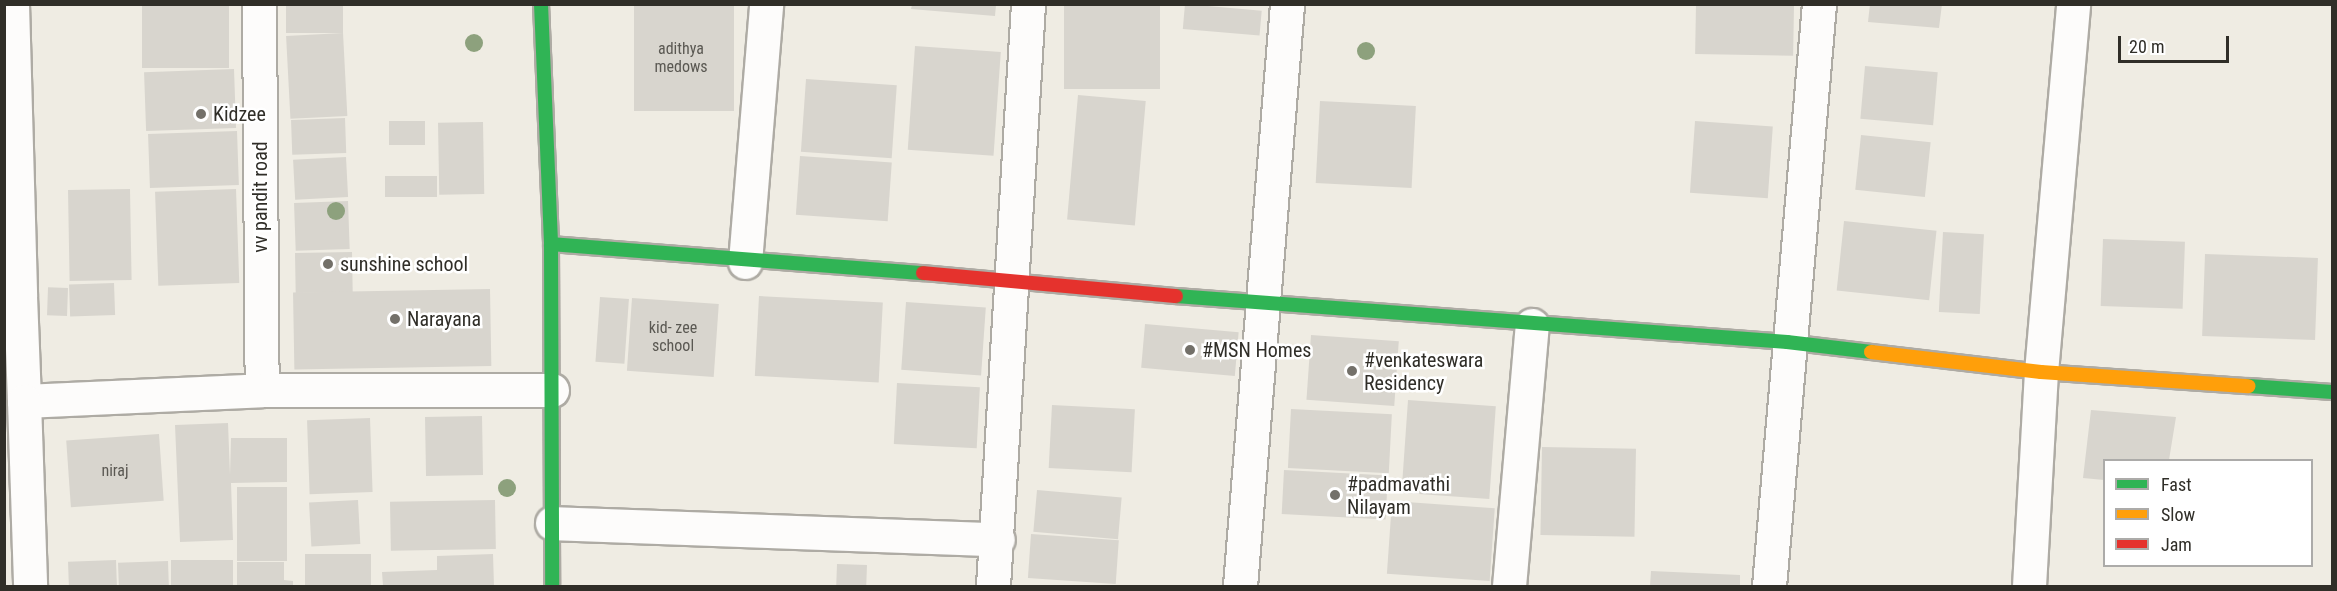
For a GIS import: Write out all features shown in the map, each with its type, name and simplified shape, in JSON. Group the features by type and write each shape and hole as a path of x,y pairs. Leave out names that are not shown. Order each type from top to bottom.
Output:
{"street":[{"name":"vv pandit road","path":"259,4 261,390"},
{"path":"541,4 551,244 552,586"},
{"path":"745,262 766,4"},
{"path":"993,586 998,539 1028,4"},
{"path":"1240,586 1287,4"},
{"path":"1769,586 1787,342 1818,4"},
{"path":"2029,586 2041,372 2073,4"},
{"path":"9,23 12,296 24,401 30,586"},
{"path":"551,244 745,262 1012,280 1262,304 1787,342 2041,372 2332,392"},
{"path":"1509,586 1532,325"},
{"path":"24,401 261,390 552,390"},
{"path":"552,523 998,539"}],"building":[{"path":"142,4 229,4 229,68 142,68"},
{"path":"286,4 343,4 343,33 286,33"},
{"path":"634,4 734,4 734,111 634,111"},
{"path":"1064,4 1160,4 1160,89 1064,89"},
{"path":"1185,4 1262,11 1260,36 1183,29"},
{"path":"1696,4 1794,6 1793,56 1695,54"},
{"path":"1870,4 1942,4 1939,28 1868,22"},
{"path":"912,5 996,5 995,16 911,9"},
{"path":"343,33 347,116 290,119 286,36"},
{"path":"915,46 1001,52 994,156 908,150"},
{"path":"1865,66 1938,72 1933,125 1860,119"},
{"path":"234,69 236,128 146,131 144,72"},
{"path":"806,79 897,85 892,158 801,152"},
{"path":"1078,95 1146,101 1135,225 1067,220"},
{"path":"1320,101 1416,106 1412,188 1316,183"},
{"path":"345,118 346,153 292,155 291,120"},
{"path":"389,121 425,121 425,145 389,145"},
{"path":"1695,121 1773,126 1768,198 1690,193"},
{"path":"483,122 484,194 439,195 438,123"},
{"path":"237,131 239,185 150,188 148,134"},
{"path":"1861,135 1931,142 1925,197 1855,190"},
{"path":"800,156 892,162 888,221 796,215"},
{"path":"346,157 348,197 295,200 293,160"},
{"path":"385,176 437,176 437,197 385,197"},
{"path":"130,189 132,280 70,281 68,190"},
{"path":"236,189 239,283 158,286 155,192"},
{"path":"348,201 350,249 296,251 294,203"},
{"path":"1844,221 1936,231 1929,300 1837,291"},
{"path":"1943,232 1984,234 1980,314 1939,312"},
{"path":"2103,239 2185,242 2183,309 2101,306"},
{"path":"352,252 353,292 296,293 295,253"},
{"path":"2205,254 2318,258 2315,340 2202,336"},
{"path":"114,283 115,315 70,317 69,285"},
{"path":"48,287 68,288 67,316 47,315"},
{"path":"490,289 491,366 294,369 293,292"},
{"path":"759,296 883,302 879,382 755,376"},
{"path":"600,297 629,299 624,364 595,362"},
{"path":"632,298 719,304 714,377 627,371"},
{"path":"906,302 986,308 981,375 901,370"},
{"name":"#MSN Homes","path":"1145,324 1239,332 1235,376 1141,368"},
{"name":"#venkateswara Residency","path":"1311,335 1399,341 1394,406 1306,400"},
{"path":"897,383 980,387 977,448 894,444"},
{"path":"1408,400 1496,406 1489,499 1402,493"},
{"path":"1052,405 1135,409 1132,472 1049,468"},
{"path":"1291,409 1392,414 1389,473 1288,468"},
{"path":"2091,410 2176,417 2169,459 2103,459 2103,480 2083,478"},
{"path":"482,416 483,475 426,476 425,417"},
{"path":"370,418 373,492 310,494 307,420"},
{"path":"228,423 230,475 231,438 287,438 287,482 231,483 233,540 180,542 175,425"},
{"path":"159,434 164,501 71,507 66,440"},
{"path":"1542,447 1636,449 1634,537 1540,535"},
{"name":"#padmavathi Nilayam","path":"1284,470 1388,475 1386,519 1282,514"},
{"path":"237,487 287,487 287,561 237,561"},
{"path":"1037,490 1122,497 1118,539 1033,532"},
{"path":"358,500 360,544 311,547 309,503"},
{"path":"495,500 496,549 391,551 390,502"},
{"path":"1392,501 1495,508 1490,581 1387,574"},
{"path":"1031,534 1119,540 1116,584 1028,578"},
{"path":"305,554 371,554 371,586 305,586"},
{"path":"493,554 494,586 383,586 382,572 437,570 437,556"},
{"path":"116,560 117,586 69,586 68,562"},
{"path":"171,560 233,560 233,586 171,586"},
{"path":"168,561 169,586 119,586 118,563"},
{"path":"237,562 284,562 284,580 293,581 293,586 237,586"},
{"path":"837,564 867,565 866,586 836,586"},
{"path":"1651,571 1740,575 1740,586 1650,586"}],"traffic: fast":[{"path":"541,4 551,244 552,586"},
{"path":"551,244 923,273"},
{"path":"1176,296 1787,342 1871,352"},
{"path":"2249,386 2332,392"}],"traffic: slow":[{"path":"1871,352 2041,372 2249,386"}],"traffic: jam":[{"path":"923,273 1176,296"}],"place":[{"name":"Kidzee","path":"201,114"},
{"name":"sunshine school","path":"328,264"},
{"name":"Narayana","path":"395,319"},
{"name":"#MSN Homes","path":"1190,350"},
{"name":"#venkateswara Residency","path":"1352,371"},
{"name":"#padmavathi Nilayam","path":"1335,495"}]}
